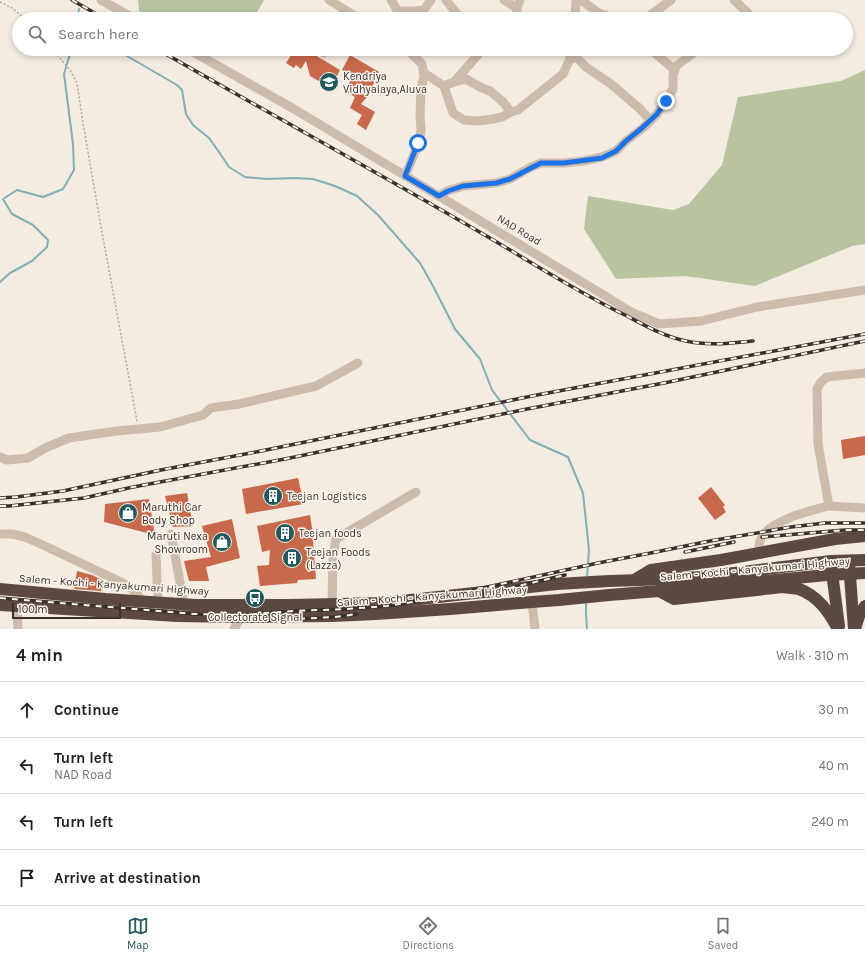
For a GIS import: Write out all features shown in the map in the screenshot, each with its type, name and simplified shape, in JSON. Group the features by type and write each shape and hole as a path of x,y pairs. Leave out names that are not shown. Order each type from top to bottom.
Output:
{"highway":[{"path":"633,580 651,570 720,560 835,539 865,536"},
{"name":"Salem - Kochi - Kanyakumari Highway","path":"0,589 104,599 184,604 290,605 383,603 557,584 702,577 849,560 865,560"},
{"path":"849,560 855,629"},
{"path":"831,562 839,629"},
{"name":"Salem - Kochi - Kanyakumari Highway","path":"0,605 177,616 241,617 376,614 559,600 826,575 865,573"},
{"path":"659,591 674,599 783,588 798,589 812,595 830,615 839,629"},
{"path":"855,629 859,616 865,606"}],"street":[{"path":"101,0 122,12"},
{"path":"329,0 349,12"},
{"path":"391,0 395,12"},
{"path":"410,12 424,10 431,0"},
{"path":"446,0 455,12"},
{"path":"504,0 519,4"},
{"path":"576,0 576,12"},
{"path":"580,0 597,12"},
{"path":"655,12 671,0"},
{"path":"734,0 747,12"},
{"name":"NAD Road","path":"200,56 294,109 631,312 659,324 701,321 757,308 865,290"},
{"path":"405,176 418,143 421,130 421,89 424,73 422,64 413,56"},
{"path":"454,82 477,56"},
{"path":"424,73 444,86 453,113 464,120 478,121 502,117 518,110 564,74 570,56"},
{"path":"575,56 586,67 611,84 639,108 650,120"},
{"path":"658,56 675,70"},
{"path":"439,196 463,186 496,183 510,179 541,163 564,163 602,158 616,151 657,114 673,89 673,75 676,66 690,56"},
{"path":"444,86 466,79 490,91 503,102 511,112"},
{"path":"0,457 7,460 28,458 45,448 69,438 160,427 203,415 211,408 239,404 316,386 358,362"},
{"path":"829,506 818,444 817,389 821,382 828,377 865,373"},
{"path":"332,604 333,557 336,539 416,492"},
{"path":"758,553 760,540 765,532 791,517 829,506 865,508"},
{"path":"0,534 21,536 45,546 125,584 133,590 142,601"},
{"path":"171,534 184,604"},
{"path":"156,555 158,602"},
{"path":"532,602 535,629"},
{"path":"17,606 18,629"},
{"path":"234,629 241,617"}],"path":[{"path":"0,2 17,12"},
{"path":"58,56 70,70 77,83 101,228 138,429"}],"green space":[{"path":"138,0 264,0 257,12 139,11"},
{"path":"865,70 865,244 852,246 755,286 685,276 616,279 584,229 588,196 673,210 689,204 722,165 738,97 841,81"}],"building":[{"path":"290,56 317,56 340,70 331,88 310,76 306,61 301,69 296,65 294,68 286,63"},
{"path":"349,56 352,56 379,72 372,87 370,86 368,96 361,104 375,112 366,130 357,124 362,115 350,108 355,97 345,91 353,76 342,70"},
{"path":"865,436 865,455 843,459 841,440"},
{"name":"Teejan Logistics","path":"298,478 304,504 246,514 242,489"},
{"path":"711,487 725,505 723,507 726,512 715,520 698,498"},
{"path":"187,493 193,526 173,527 165,496"},
{"name":"Maruthi Car Body Shop","path":"149,499 155,535 104,522 105,504"},
{"path":"310,515 314,541 316,579 298,580 297,583 260,586 257,566 269,565 270,550 262,552 257,526"},
{"name":"Maruti Nexa Showroom","path":"232,519 240,558 206,567 209,581 189,581 184,561 211,557 202,526"},
{"path":"77,571 92,575 104,581 101,591 74,589"}],"waterway":[{"path":"0,282 10,273 32,261 47,247 48,240 33,225 12,214 3,199 17,190 43,197 63,189 74,170 73,144 64,74 70,56"},
{"path":"127,56 177,85 182,90 186,114 193,125 209,138 229,167 245,177 266,179 313,179 335,186 357,196 378,215 420,263 455,329 480,359 492,390 530,440 568,457 583,493 589,550 587,578"},
{"path":"586,602 587,629"}],"railway":[{"path":"72,0 93,12"},
{"path":"169,56 483,234 572,287 648,327 671,337 694,343 720,344 753,341"},
{"path":"0,498 63,491 537,395 865,334"},
{"path":"0,506 84,498 133,487 285,459 527,409 664,383 865,341"},
{"path":"0,598 194,614 242,615 387,606 432,599 598,563 710,541 791,527 825,523 865,523"},
{"path":"762,537 845,530 865,530"},
{"path":"685,552 734,542"},
{"path":"462,598 565,575"},
{"path":"239,620 256,621 335,617 357,614"}],"place":[{"name":"Kendriya Vidhyalaya,Aluva","path":"329,82"},
{"name":"Teejan Logistics","path":"273,496"},
{"name":"Maruthi Car Body Shop","path":"128,513"},
{"name":"Teejan foods","path":"285,533"},
{"name":"Maruti Nexa Showroom","path":"222,542"},
{"name":"Teejan Foods (Lazza)","path":"292,558"},
{"name":"Collectorate Signal","path":"255,598"}],"route":[{"path":"418,143 405,176 439,196 463,186 496,183 510,179 541,163 564,163 602,158 616,151 642,128 657,114 666,101"}]}
